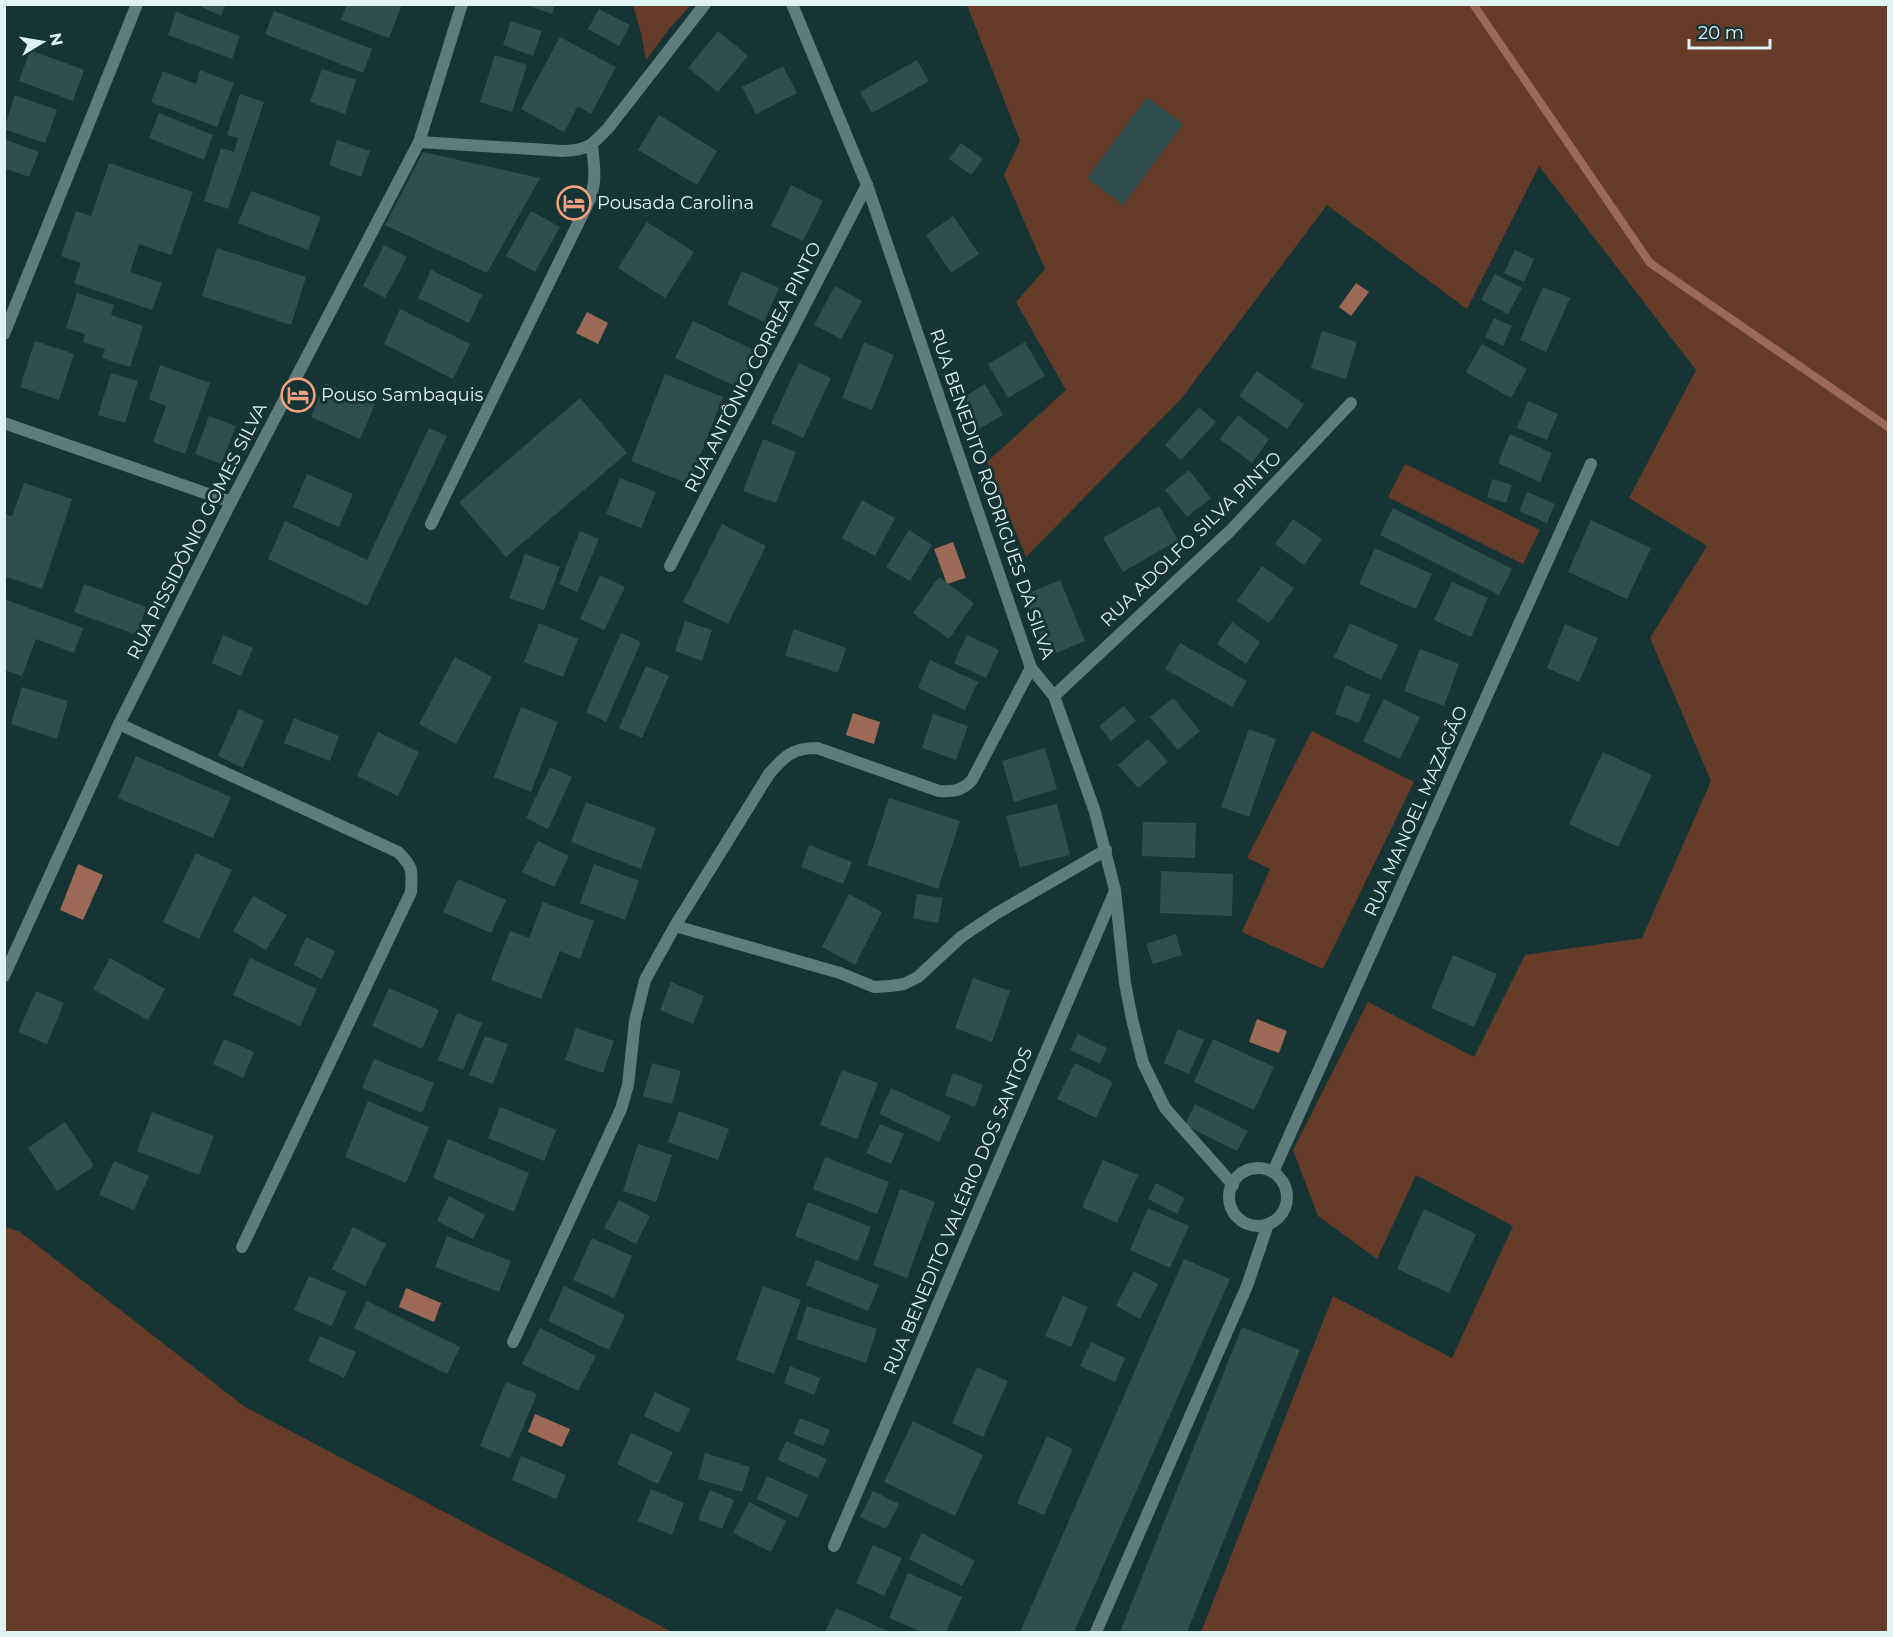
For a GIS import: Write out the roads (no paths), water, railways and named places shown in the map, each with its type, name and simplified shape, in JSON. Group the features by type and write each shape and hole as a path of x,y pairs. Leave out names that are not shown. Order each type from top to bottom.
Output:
{"street":[{"path":"4,334 137,4"},
{"name":"RUA PISSIDÔNIO GOMES SILVA","path":"4,976 119,724 231,502 419,142 462,4"},
{"path":"419,142 563,151 592,146 705,4"},
{"name":"RUA BENEDITO RODRIGUES DA SILVA","path":"792,4 867,185 1031,668 1054,696 1095,812 1115,890 1125,983 1143,1063 1165,1108 1233,1185"},
{"path":"431,524 590,199 594,188 595,172 592,146"},
{"name":"RUA ANTÔNIO CORREA PINTO","path":"670,566 867,185"},
{"name":"RUA ADOLFO SILVA PINTO","path":"1054,696 1230,531 1351,403"},
{"path":"4,423 231,502"},
{"name":"RUA MANOEL MAZAGÃO","path":"1273,1172 1592,464"},
{"path":"513,1342 621,1109 628,1085 635,1021 645,980 675,926 769,774 783,758 794,751 817,748 939,791 959,790 972,780 1031,668"},
{"path":"119,724 398,852 409,864 412,874 411,892 242,1246"},
{"path":"675,926 840,973 874,987 904,984 918,977 961,937 997,913 1106,850"},
{"name":"RUA BENEDITO VALÉRIO DOS SANTOS","path":"834,1546 1115,890"},
{"path":"1255,1168 1273,1172 1285,1186 1286,1205 1276,1220 1259,1226 1251,1225 1237,1216 1230,1201 1233,1185 1238,1176 1255,1168"},
{"path":"1096,1632 1247,1286 1268,1224"}],"waterway":[{"path":"1473,4 1650,263 1888,427"}],"place":[{"name":"Pousada Carolina","path":"574,203"},
{"name":"Pouso Sambaquis","path":"298,395"}]}
